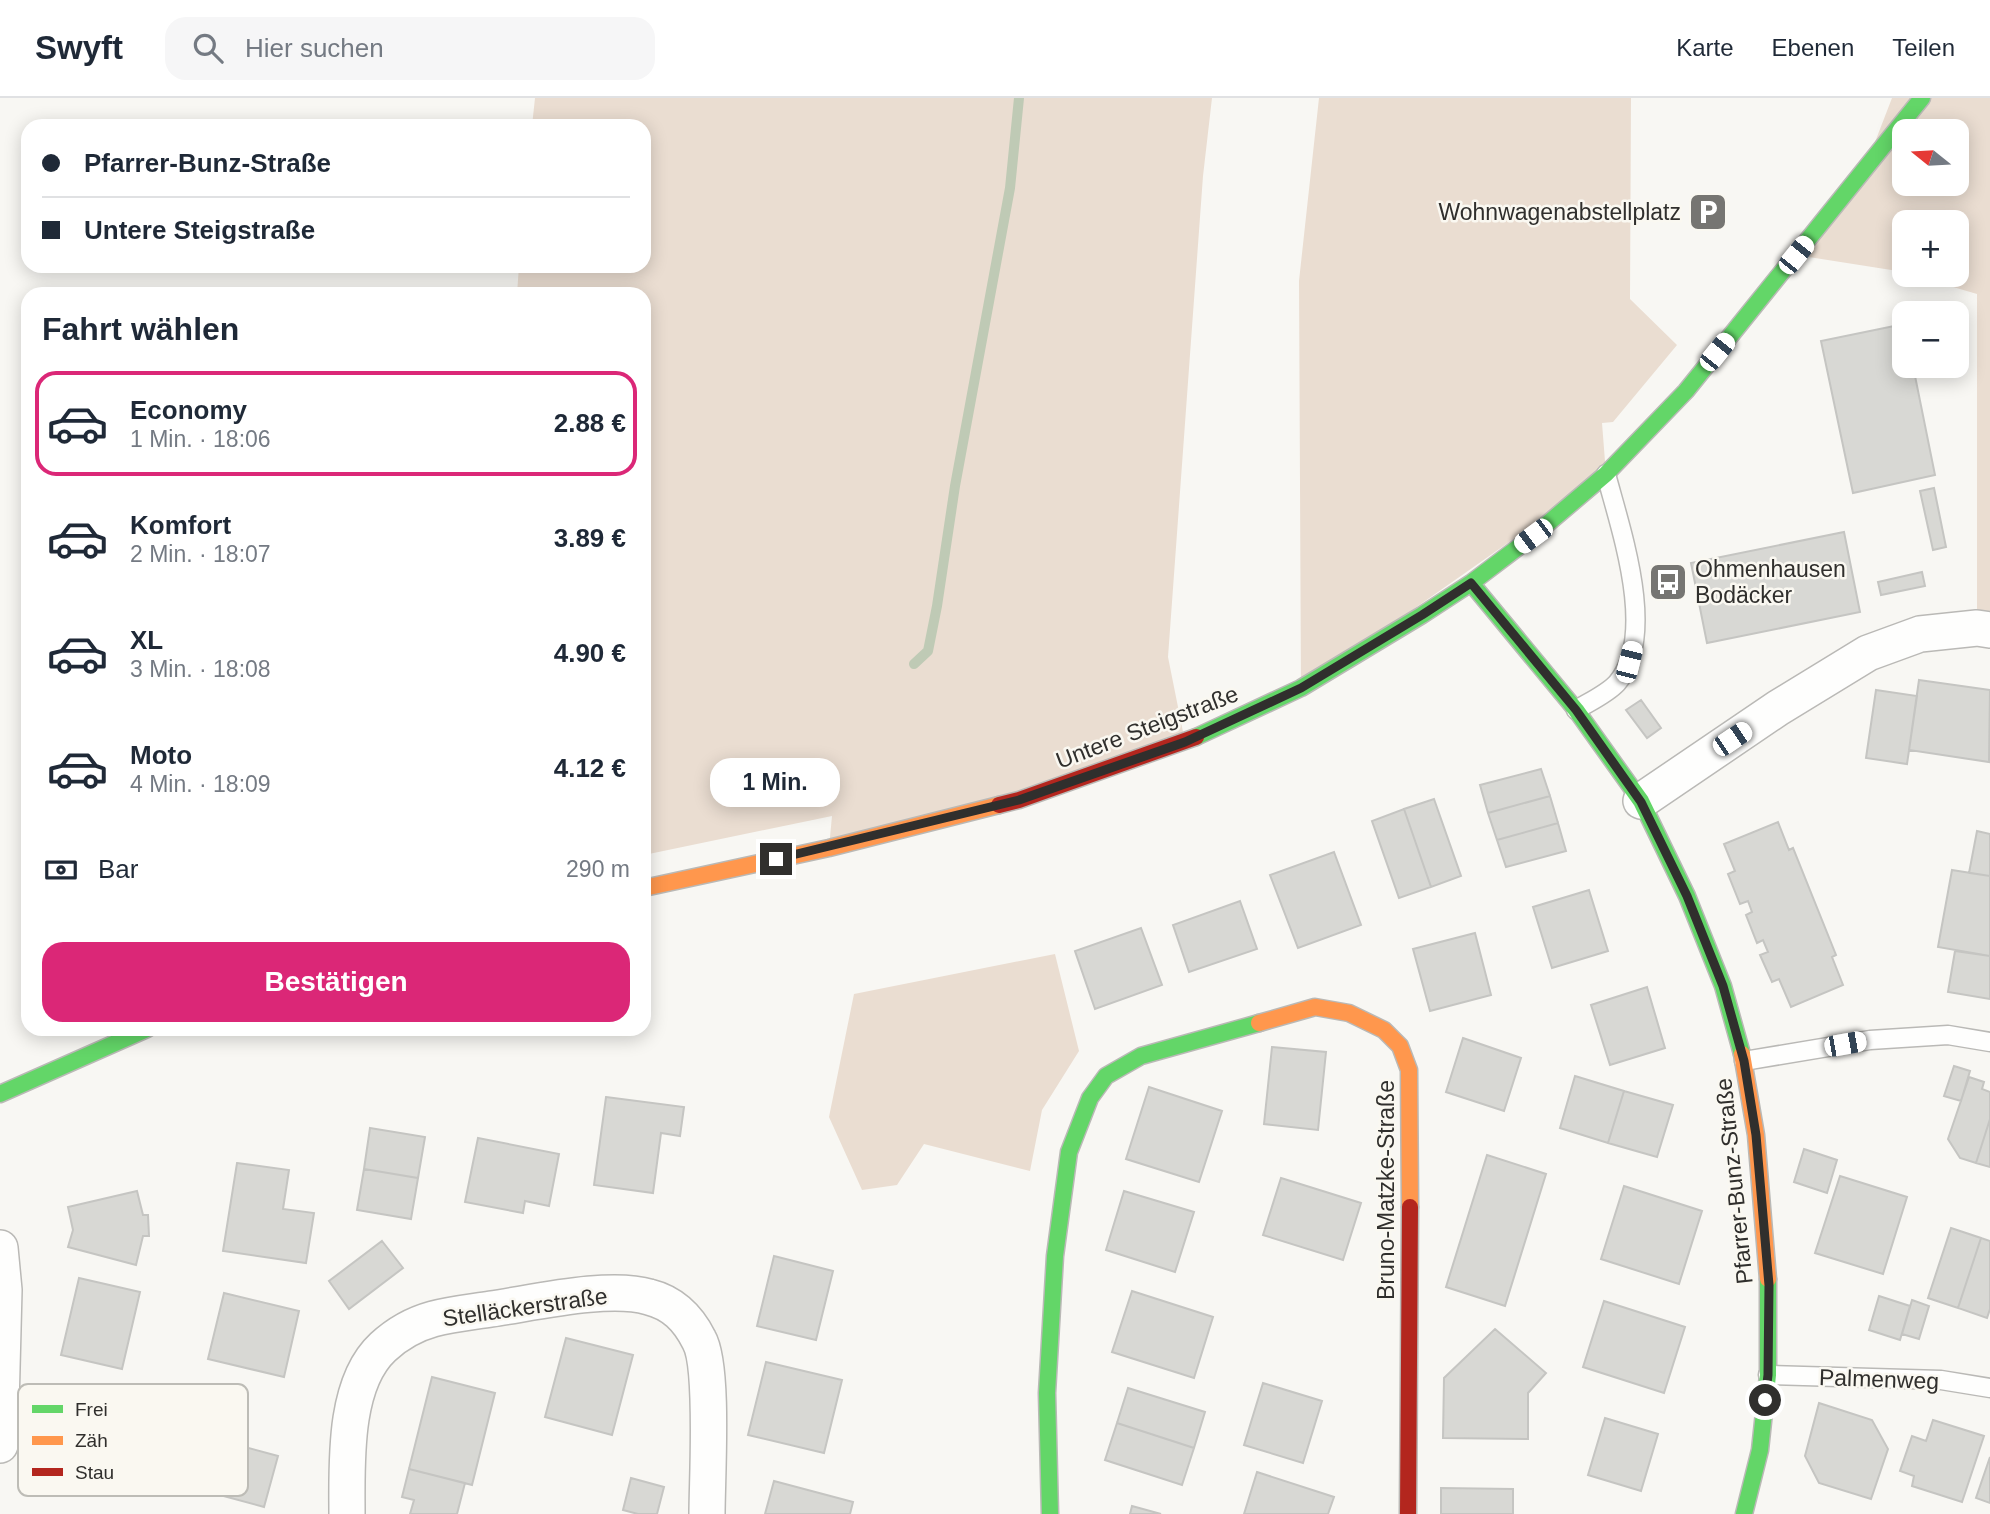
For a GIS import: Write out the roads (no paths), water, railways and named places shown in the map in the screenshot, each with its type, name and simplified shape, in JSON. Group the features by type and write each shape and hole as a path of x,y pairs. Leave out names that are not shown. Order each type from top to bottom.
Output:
{"street":[{"name":"Untere Steigstraße","path":"651,886 829,848 1019,800 1185,742 1301,688 1422,615 1471,583 1533,536 1606,474 1686,391 1922,98"},
{"name":"Pfarrer-Bunz-Straße","path":"1471,583 1576,710 1641,802 1687,896 1723,986 1744,1061 1756,1135 1769,1285 1768,1375 1760,1450 1744,1514"},
{"path":"1641,802 1778,708 1868,653 1920,634 1990,629"},
{"name":"Bruno-Matzke-Straße","path":"1050,1514 1047,1393 1055,1256 1069,1152 1090,1097 1106,1076 1141,1056 1315,1007 1349,1013 1384,1030 1400,1045 1409,1069 1411,1150 1408,1514"},
{"path":"0,1094 131,1036"},
{"path":"0,1248 4,1290 0,1445"},
{"name":"Stelläckerstraße","path":"347,1514 347,1450 353,1407 365,1374 381,1348 406,1329 434,1319 604,1293 649,1296 681,1312 701,1343 707,1379 707,1514"}],"lane":[{"path":"1576,710 1616,684 1629,662 1635,637 1634,595 1606,474"},
{"path":"1744,1061 1883,1039 1948,1035 1990,1042"},
{"name":"Palmenweg","path":"1768,1375 1941,1380 1990,1388"}],"waterway":[{"path":"914,664 928,651 937,606 955,486 1010,188 1019,98"}],"place":[{"name":"Wohnwagenabstellplatz","path":"1708,212"},
{"name":"Ohmenhausen Bodäcker","path":"1668,582"}]}
